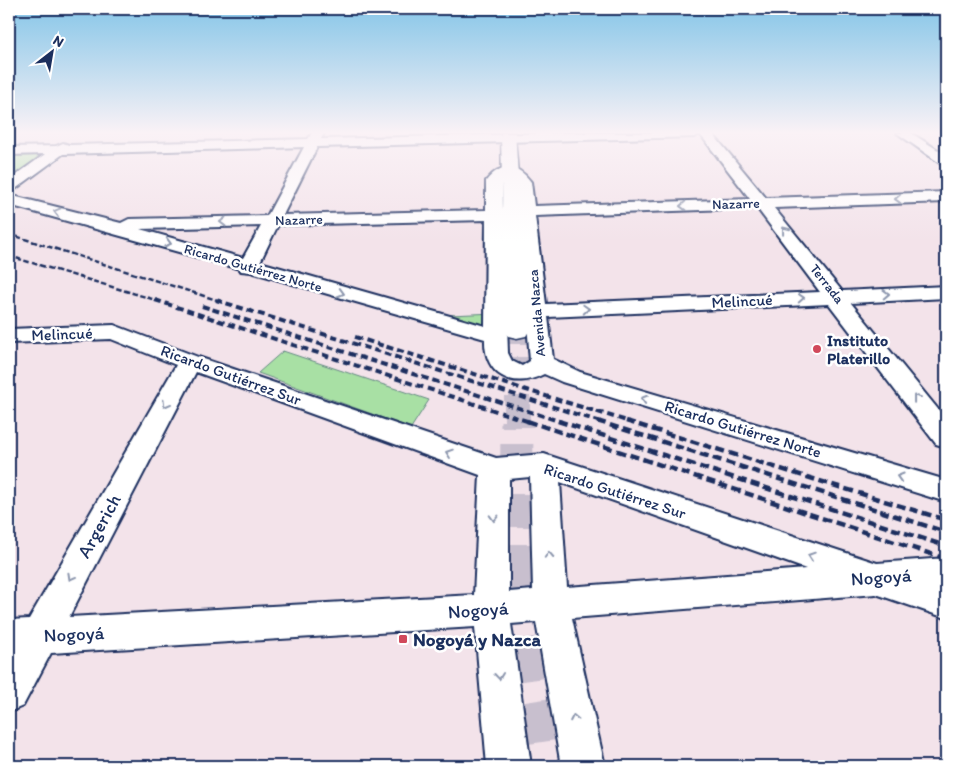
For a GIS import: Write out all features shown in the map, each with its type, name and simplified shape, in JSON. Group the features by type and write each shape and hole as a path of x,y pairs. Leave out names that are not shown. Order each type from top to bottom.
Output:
{"main road":[{"name":"Avenida Nazca","path":"507,334 508,170"}],"street":[{"path":"9,187 33,169"},
{"path":"248,267 299,169"},
{"name":"Terrada","path":"736,169 946,437"},
{"name":"Avenida Nazca","path":"508,170 523,182 527,211 542,363 529,372 518,373 504,369 498,361 507,334 497,312 494,181 508,170"},
{"name":"Nazarre","path":"527,211 946,197"},
{"name":"Ricardo Gutiérrez Norte","path":"9,200 104,224 422,316 507,334"},
{"name":"Nazarre","path":"104,224 494,215"},
{"name":"Melincué","path":"537,311 946,292"},
{"path":"422,316 497,312"},
{"name":"Melincué","path":"9,336 114,332"},
{"name":"Ricardo Gutiérrez Sur","path":"114,332 190,362 495,469 544,465 946,602"},
{"name":"Argerich","path":"9,692 23,637 190,362"},
{"name":"Ricardo Gutiérrez Norte","path":"542,363 571,377 946,491"},
{"path":"544,465 551,604 584,766"},
{"path":"495,469 491,610 509,766"},
{"name":"Nogoyá","path":"23,637 491,610 946,573"}],"green space":[{"path":"9,169 24,169 9,181"},
{"path":"496,313 496,336 426,316"},
{"path":"283,351 429,400 411,428 258,373"}],"tunnel":[{"path":"517,331 517,421"},
{"path":"516,576 517,421"},
{"path":"516,576 544,766"}],"railway":[{"path":"9,234 220,301"},
{"path":"9,256 159,301"},
{"path":"155,300 530,422"},
{"path":"216,300 601,422"},
{"path":"202,306 562,422"},
{"path":"355,337 630,422"},
{"path":"527,421 946,559"},
{"path":"558,421 946,546"},
{"path":"597,421 946,532"},
{"path":"626,421 946,520"}],"place":[{"name":"Instituto Platerillo","path":"817,349"},
{"name":"Nogoyá y Nazca","path":"403,639"}]}
